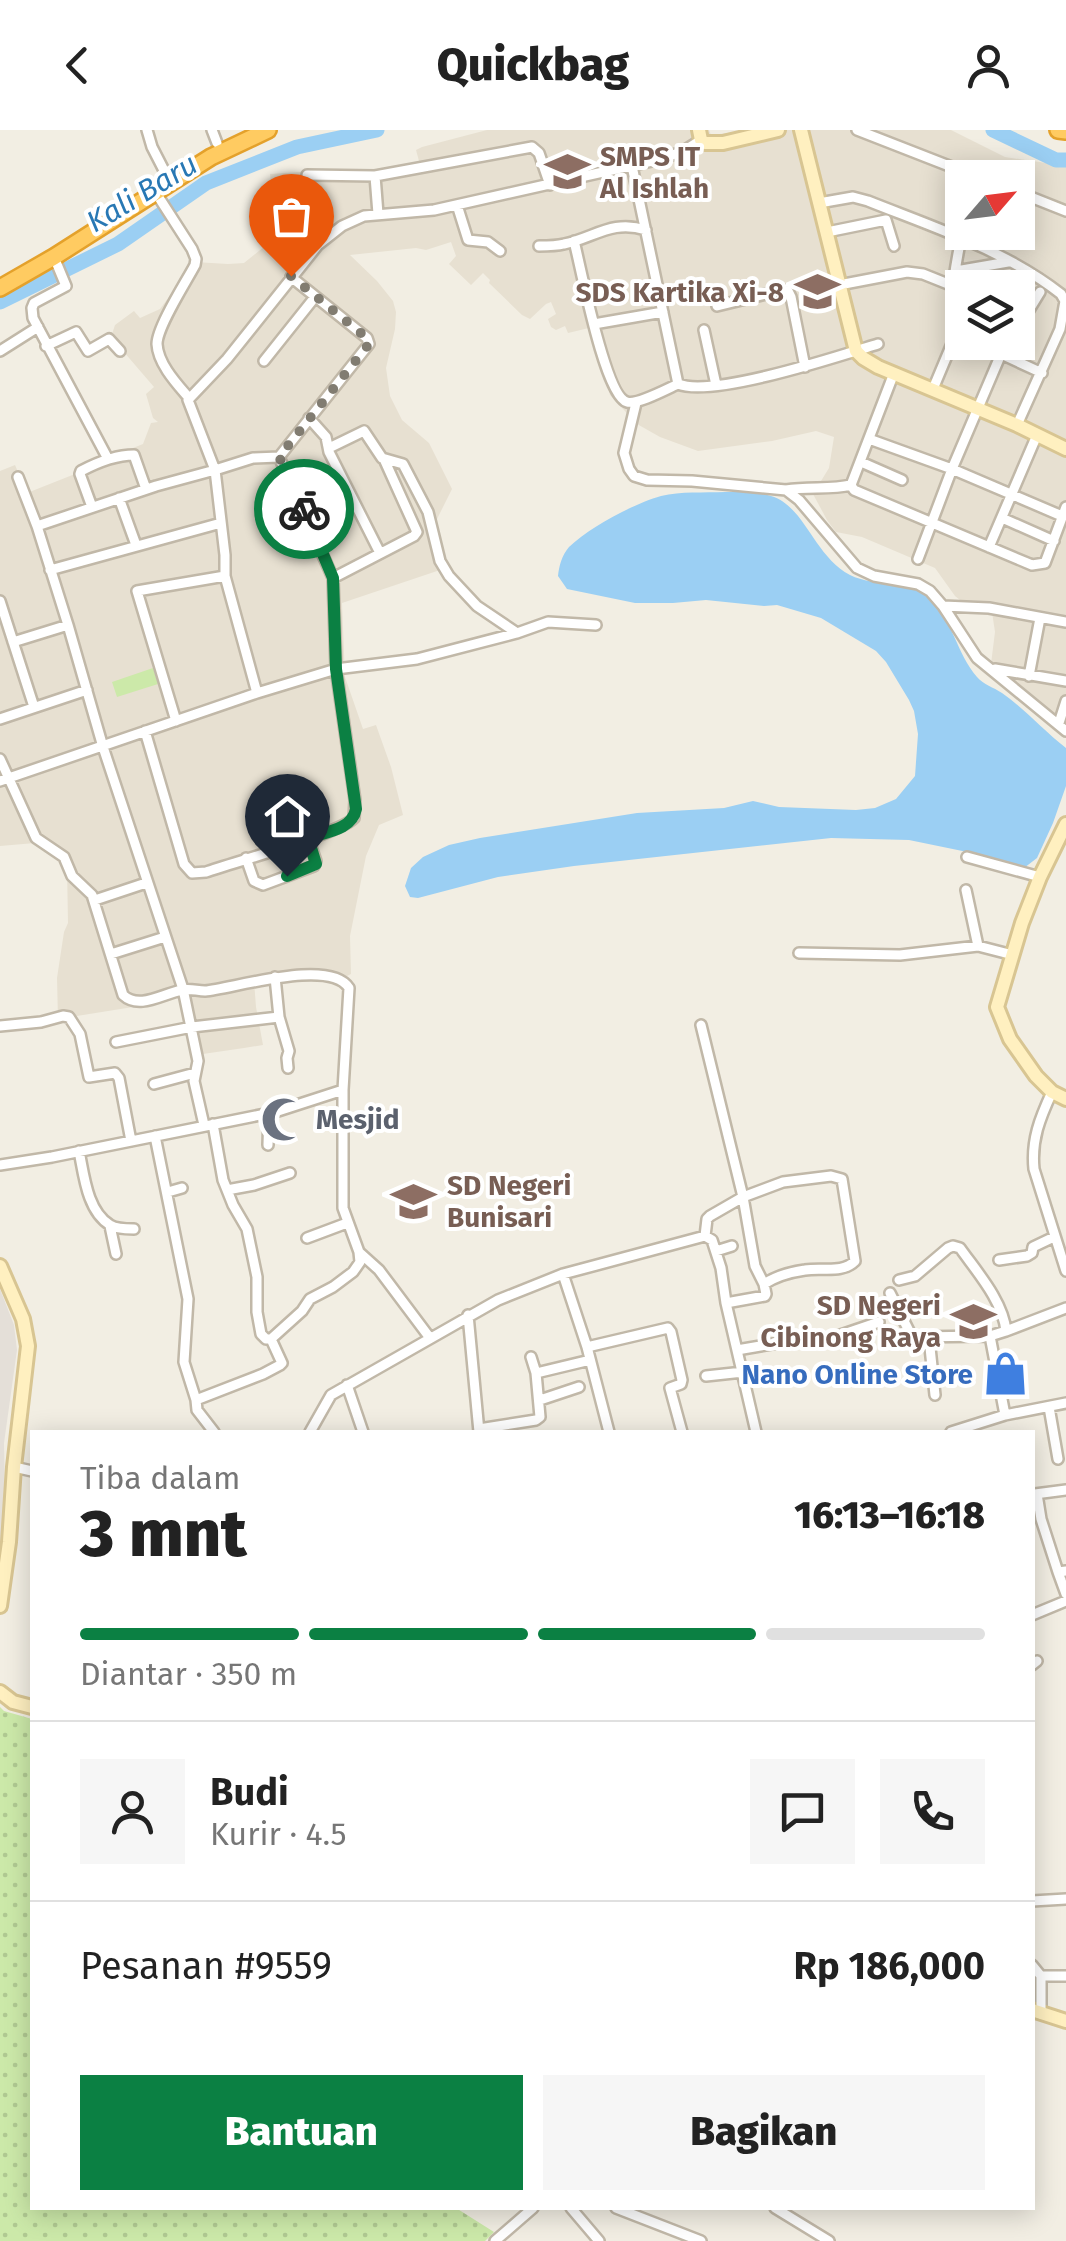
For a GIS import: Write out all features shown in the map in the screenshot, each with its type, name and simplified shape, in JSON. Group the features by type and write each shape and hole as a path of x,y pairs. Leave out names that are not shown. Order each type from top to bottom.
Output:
{"highway":[{"path":"0,288 57,263 160,198 168,179 214,137 242,130"},
{"path":"0,276 168,179 268,130"},
{"path":"1058,130 1066,131"}],"street":[{"path":"147,130 168,179"},
{"path":"189,398 227,359 318,245 354,220 457,205 632,166 682,152 700,135 705,143 723,143 778,130"},
{"path":"802,130 856,351 869,362 1066,449"},
{"path":"857,130 945,164"},
{"path":"307,175 376,176 532,148 540,152 550,185"},
{"path":"632,166 678,384"},
{"path":"376,176 378,214"},
{"path":"160,198 196,262 162,326 157,346 168,370 189,398 214,470 225,576 257,693"},
{"path":"820,203 853,198 945,232"},
{"path":"1035,198 1066,210"},
{"path":"457,205 468,240 488,242 500,252"},
{"path":"827,232 886,220 894,246"},
{"path":"539,246 574,241 611,228 632,226 646,230"},
{"path":"574,241 607,374 624,402 636,403 678,384 692,388 716,386 804,368 878,344"},
{"path":"987,250 1064,298 1063,330 1017,425"},
{"path":"961,270 1009,261"},
{"path":"57,263 66,286 32,305 33,318 108,459"},
{"path":"840,285 907,272 945,283"},
{"path":"279,457 369,344 367,338 291,276"},
{"path":"717,306 788,291 804,368"},
{"path":"1035,300 1040,292"},
{"path":"264,362 315,298"},
{"path":"594,324 662,312"},
{"path":"0,351 38,327"},
{"path":"704,330 716,386"},
{"path":"46,346 76,332 88,350 109,339 120,352"},
{"path":"933,389 946,360"},
{"path":"918,559 998,360"},
{"path":"1014,360 1042,373"},
{"path":"852,485 894,373"},
{"path":"636,403 624,453 629,469 639,478 786,490 852,485"},
{"path":"309,418 323,432 380,553"},
{"path":"329,448 364,431 384,459 417,532 333,578"},
{"path":"988,547 1037,436"},
{"path":"852,485 858,492 1032,565 1042,565 1054,541 1064,512 1012,496 869,439"},
{"path":"92,507 81,470 108,459 134,456 146,489"},
{"path":"37,526 254,458 279,457"},
{"path":"146,731 186,868 192,873 348,824 355,815 336,669 333,578 279,457"},
{"path":"384,459 404,465 431,520 440,562 449,576 477,606 517,633"},
{"path":"861,462 902,480"},
{"path":"18,476 183,990 198,1061 195,1085 226,1190 247,1229 257,1277 256,1312 261,1334 270,1339 282,1363 196,1400"},
{"path":"786,490 857,568 874,576 918,584 930,591 977,658 1062,727 1066,701"},
{"path":"120,498 136,545"},
{"path":"1002,518 1054,541"},
{"path":"50,570 221,523"},
{"path":"176,721 137,591 225,576"},
{"path":"0,601 34,707"},
{"path":"943,606 988,608 1066,622"},
{"path":"1029,676 1040,618"},
{"path":"5,780 336,669 417,659 548,622 596,625"},
{"path":"13,642 68,624"},
{"path":"986,667 1066,680"},
{"path":"0,720 87,690"},
{"path":"0,759 5,780 36,838 64,856 72,876 94,900 123,994 131,1001 183,990 200,992 299,976 332,977 343,980 349,988 343,1090 343,1208 360,1262 333,1287 310,1299 270,1339"},
{"path":"1066,824 1022,922 998,1001 1010,1038 1036,1076 1066,1100"},
{"path":"246,858 254,880 263,884 314,866 316,860 308,838"},
{"path":"968,857 1040,877"},
{"path":"94,900 146,883"},
{"path":"966,890 978,946"},
{"path":"110,954 165,937"},
{"path":"799,953 900,956 978,946 1013,955"},
{"path":"275,978 279,1017 289,1051 288,1068"},
{"path":"0,1026 68,1017 80,1034 89,1077 116,1073 120,1078 132,1141"},
{"path":"116,1042 279,1017"},
{"path":"701,1026 743,1197 755,1266 766,1294 726,1303"},
{"path":"154,1084 195,1073"},
{"path":"0,1164 269,1113 343,1090"},
{"path":"1052,1092 1039,1121 1033,1158 1066,1272"},
{"path":"268,1145 269,1113"},
{"path":"155,1136 188,1299 184,1362 199,1413 212,1430"},
{"path":"79,1151 86,1184 96,1211 110,1226 116,1254"},
{"path":"226,1190 254,1186 290,1173"},
{"path":"704,1236 707,1219 743,1197 783,1182 836,1176 844,1182 855,1261 848,1268 805,1270 774,1277 764,1284"},
{"path":"168,1192 182,1188"},
{"path":"307,1238 347,1223"},
{"path":"110,1226 134,1229"},
{"path":"311,1430 329,1398 468,1315 563,1274 704,1236 712,1240 716,1251 756,1430"},
{"path":"998,1260 1027,1256 1036,1244 1054,1236"},
{"path":"716,1251 732,1246"},
{"path":"899,1280 915,1276 948,1248 957,1246 999,1307 1006,1331"},
{"path":"359,1252 379,1270 430,1338"},
{"path":"0,1266 24,1318 28,1346 0,1606"},
{"path":"563,1274 608,1430"},
{"path":"890,1292 910,1335 918,1338 990,1336 1066,1308"},
{"path":"468,1315 479,1430"},
{"path":"738,1350 802,1339 820,1342 879,1322"},
{"path":"587,1346 668,1328 682,1380 670,1391 681,1430"},
{"path":"990,1336 1005,1415"},
{"path":"928,1338 935,1395"},
{"path":"484,1430 540,1416 531,1357"},
{"path":"536,1373 590,1360"},
{"path":"706,1376 742,1372"},
{"path":"347,1385 362,1430"},
{"path":"540,1400 579,1386"},
{"path":"985,1427 1005,1415 1066,1403"},
{"path":"1049,1407 1058,1459"},
{"path":"14,1466 30,1470"},
{"path":"1035,1494 1066,1490"},
{"path":"1035,1497 1062,1571 1066,1597 1035,1613"},
{"path":"0,1692 30,1707"},
{"path":"1035,1901 1066,1899"},
{"path":"1035,1969 1041,1976 1037,2012 1066,2021"},
{"path":"1041,1976 1066,1976"},
{"path":"495,2241 532,2210"},
{"path":"573,2210 599,2241"},
{"path":"621,2210 702,2241"},
{"path":"778,2210 829,2241"}],"shaded area":[{"path":"487,130 709,130 711,135 753,130 951,130 1005,157 1025,160 945,160 945,250 1035,250 1035,161 1066,166 1066,735 991,664 995,632 992,612 971,609 955,596 935,568 862,537 836,532 813,494 829,468 834,437 816,431 698,451 660,437 637,424 610,395 593,327 568,333 565,326 556,330 548,319 556,314 551,302 530,319 483,273 471,285 449,264 456,256 451,242 426,250 350,255 393,301 395,329 386,368 390,396 402,420 429,443 452,489 430,533 443,569 342,603 345,677 363,729 376,725 403,815 379,825 366,856 350,936 351,974 254,981 263,1045 244,1048 196,1055 182,996 58,1019 57,978 68,923 67,867 63,860 35,843 0,846 0,471 15,465 27,493 143,444 151,423 158,422 153,418 146,394 154,387 111,337 115,325 134,311 140,318 160,309 195,262 244,263 286,229 274,215 270,174 329,170 376,173 417,165 416,150"},
{"path":"0,1289 14,1325 17,1350 4,1443 5,1498 0,1548"}],"green space":[{"path":"153,668 158,684 117,697 112,682"},
{"path":"0,1707 30,1718 30,2210 459,2210 494,2232 485,2241 0,2241"}],"water":[{"path":"760,493 783,501 827,556 850,575 911,587 930,598 977,677 1010,699 1066,748 1066,786 1037,858 1024,868 1007,867 977,854 909,840 831,838 574,866 498,877 410,897 405,886 411,868 423,857 449,845 637,813 724,808 753,801 779,807 875,808 896,799 915,776 918,734 909,700 876,651 821,618 777,605 706,600 635,603 567,589 558,576 569,547 625,510 669,494"}],"waterway":[{"name":"Kali Baru","path":"0,302 118,244 206,183 297,147 377,130"},
{"name":"Kali Baru","path":"993,130 1056,160 1066,160"}],"way so far":[{"path":"291,276 367,338 369,344 279,457 304,509"}],"place":[{"name":"SMPS IT Al Ishlah","path":"567,172"},
{"name":"SDS Kartika Xi-8","path":"817,292"},
{"name":"Mesjid","path":"283,1119"},
{"name":"SD Negeri Bunisari","path":"414,1201"},
{"name":"SD Negeri Cibinong Raya","path":"974,1321"},
{"name":"Nano Online Store","path":"1006,1374"}],"route":[{"path":"287,876 316,864 308,838 348,824 356,809 336,669 333,578 304,509"}]}
